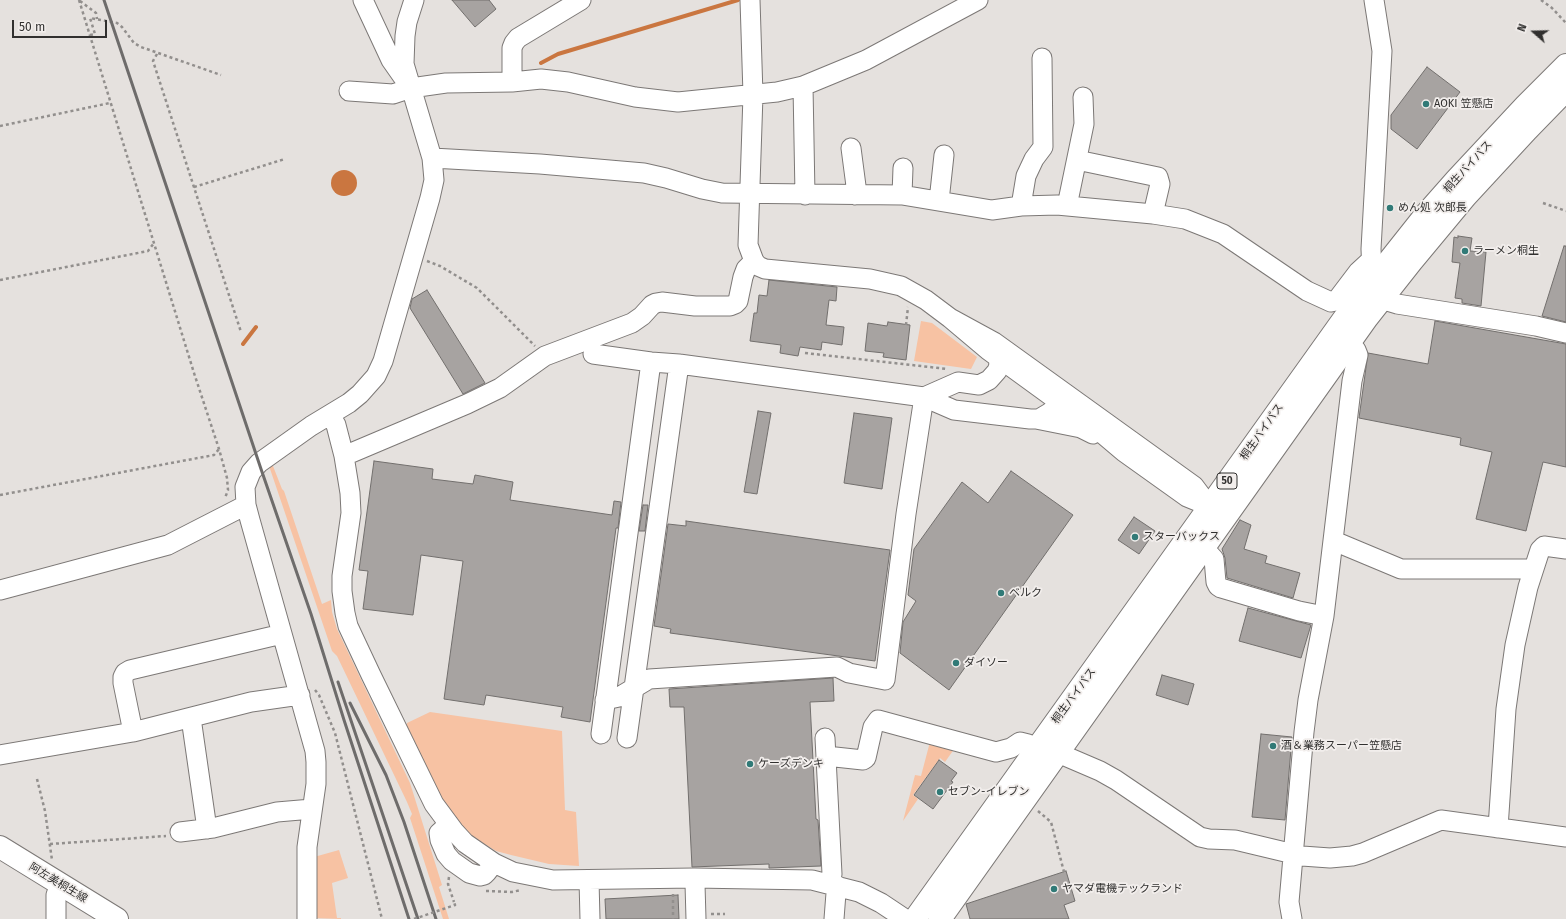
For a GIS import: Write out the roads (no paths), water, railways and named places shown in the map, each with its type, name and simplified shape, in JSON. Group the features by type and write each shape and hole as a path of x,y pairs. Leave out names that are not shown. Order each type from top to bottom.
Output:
{"main road":[{"name":"桐生バイパス","path":"940,919 1203,548 1217,511 1318,354 1456,180 1526,104 1566,65"},
{"name":"桐生バイパス","path":"915,919 1035,750 1217,511 1350,344 1376,279 1466,196 1566,90"},
{"name":"阿左美桐生線","path":"0,847 117,919"}],"street":[{"path":"363,0 391,60 411,88"},
{"path":"308,919 307,847 316,784 316,762 311,735 246,506 246,482 254,468 290,441 360,394 372,382 380,368 433,188 434,173 432,158 404,64 404,46 407,22 414,0"},
{"path":"512,82 512,48 518,38 581,0"},
{"path":"750,0 753,95 748,245 754,261 758,266 765,269 870,279 901,286 917,302 994,342 1025,371 1194,486 1217,511"},
{"path":"349,90 394,94 411,88 446,83 512,82 541,78 635,97 678,102 777,92 803,86 866,60 978,0"},
{"path":"1374,0 1382,51 1376,279 1387,301 1397,304 1536,326 1566,333"},
{"path":"1022,206 1026,176 1034,159 1043,147 1042,58"},
{"path":"803,86 805,195"},
{"path":"1067,206 1084,124 1083,97"},
{"path":"851,148 856,186 855,195"},
{"path":"939,201 944,155"},
{"path":"432,158 540,164 644,173 722,193 902,196 992,210 1044,205 1153,214 1185,219 1223,234 1308,291 1331,302 1336,301 1358,272 1376,279"},
{"path":"1076,160 1158,177 1160,184 1153,214"},
{"path":"902,196 903,168"},
{"path":"344,456 468,404 500,388 545,356 632,323 656,303 662,302 695,306 730,306 738,301 746,268 754,261"},
{"path":"950,318 998,357 1025,371"},
{"path":"1292,919 1289,902 1301,761 1308,700 1324,616 1352,381 1358,355 1356,350 1350,344"},
{"path":"593,354 924,397 954,410 1036,419 1081,428 1124,452"},
{"path":"979,385 989,380 997,371 999,365 998,357"},
{"path":"601,734 651,362"},
{"path":"627,738 679,364"},
{"path":"924,397 958,382 990,386 1012,374 1025,371"},
{"path":"1036,419 1049,413 1054,408 1057,394"},
{"path":"1057,394 1124,452 1187,497 1217,511"},
{"path":"605,700 619,697 649,680 837,667 849,673 885,680 905,522 924,397"},
{"path":"330,415 336,425 344,456 350,493 351,513 342,576 343,602 346,620 434,804 465,843 494,863 513,872 553,880 694,878 812,880 859,892 882,903 905,919"},
{"path":"0,590 168,545 246,506"},
{"path":"1334,541 1401,569 1527,569 1533,571"},
{"path":"1498,828 1506,709 1515,646 1533,571 1540,550 1544,546 1566,549"},
{"path":"1203,548 1214,559 1216,582 1221,588 1299,611 1324,616"},
{"path":"133,732 123,683 125,673 130,670 282,634"},
{"path":"0,754 133,732 251,702 300,695"},
{"path":"191,718 207,829"},
{"path":"834,919 836,893 832,874 826,747 863,760 866,758 873,727 878,720 996,752 1011,748 1020,742 1028,744 1035,750"},
{"path":"1058,753 1100,771 1116,780 1200,837 1209,839 1235,840 1293,854 1330,858 1352,856 1363,853 1441,820 1566,837"},
{"path":"180,832 207,829 277,812 312,810"},
{"path":"694,878 703,916"},
{"path":"589,880 590,919"},
{"path":"54,881 56,895 56,919"}],"waterway":[{"path":"541,63 558,54 738,0"},
{"path":"243,344 256,327"}],"railway":[{"path":"104,0 311,614 409,919"},
{"path":"338,682 418,919"},
{"path":"350,703 386,775 404,822 436,919"}],"place":[{"name":"AOKI 笠懸店","path":"1426,104"},
{"name":"めん処 次郎長","path":"1390,208"},
{"name":"ラーメン桐生","path":"1465,251"},
{"name":"スターバックス","path":"1135,537"},
{"name":"ベルク","path":"1001,593"},
{"name":"ダイソー","path":"956,663"},
{"name":"酒＆業務スーパー笠懸店","path":"1273,746"},
{"name":"ケーズデンキ","path":"750,764"},
{"name":"セブン-イレブン","path":"940,792"},
{"name":"ヤマダ電機テックランド","path":"1054,889"}]}
